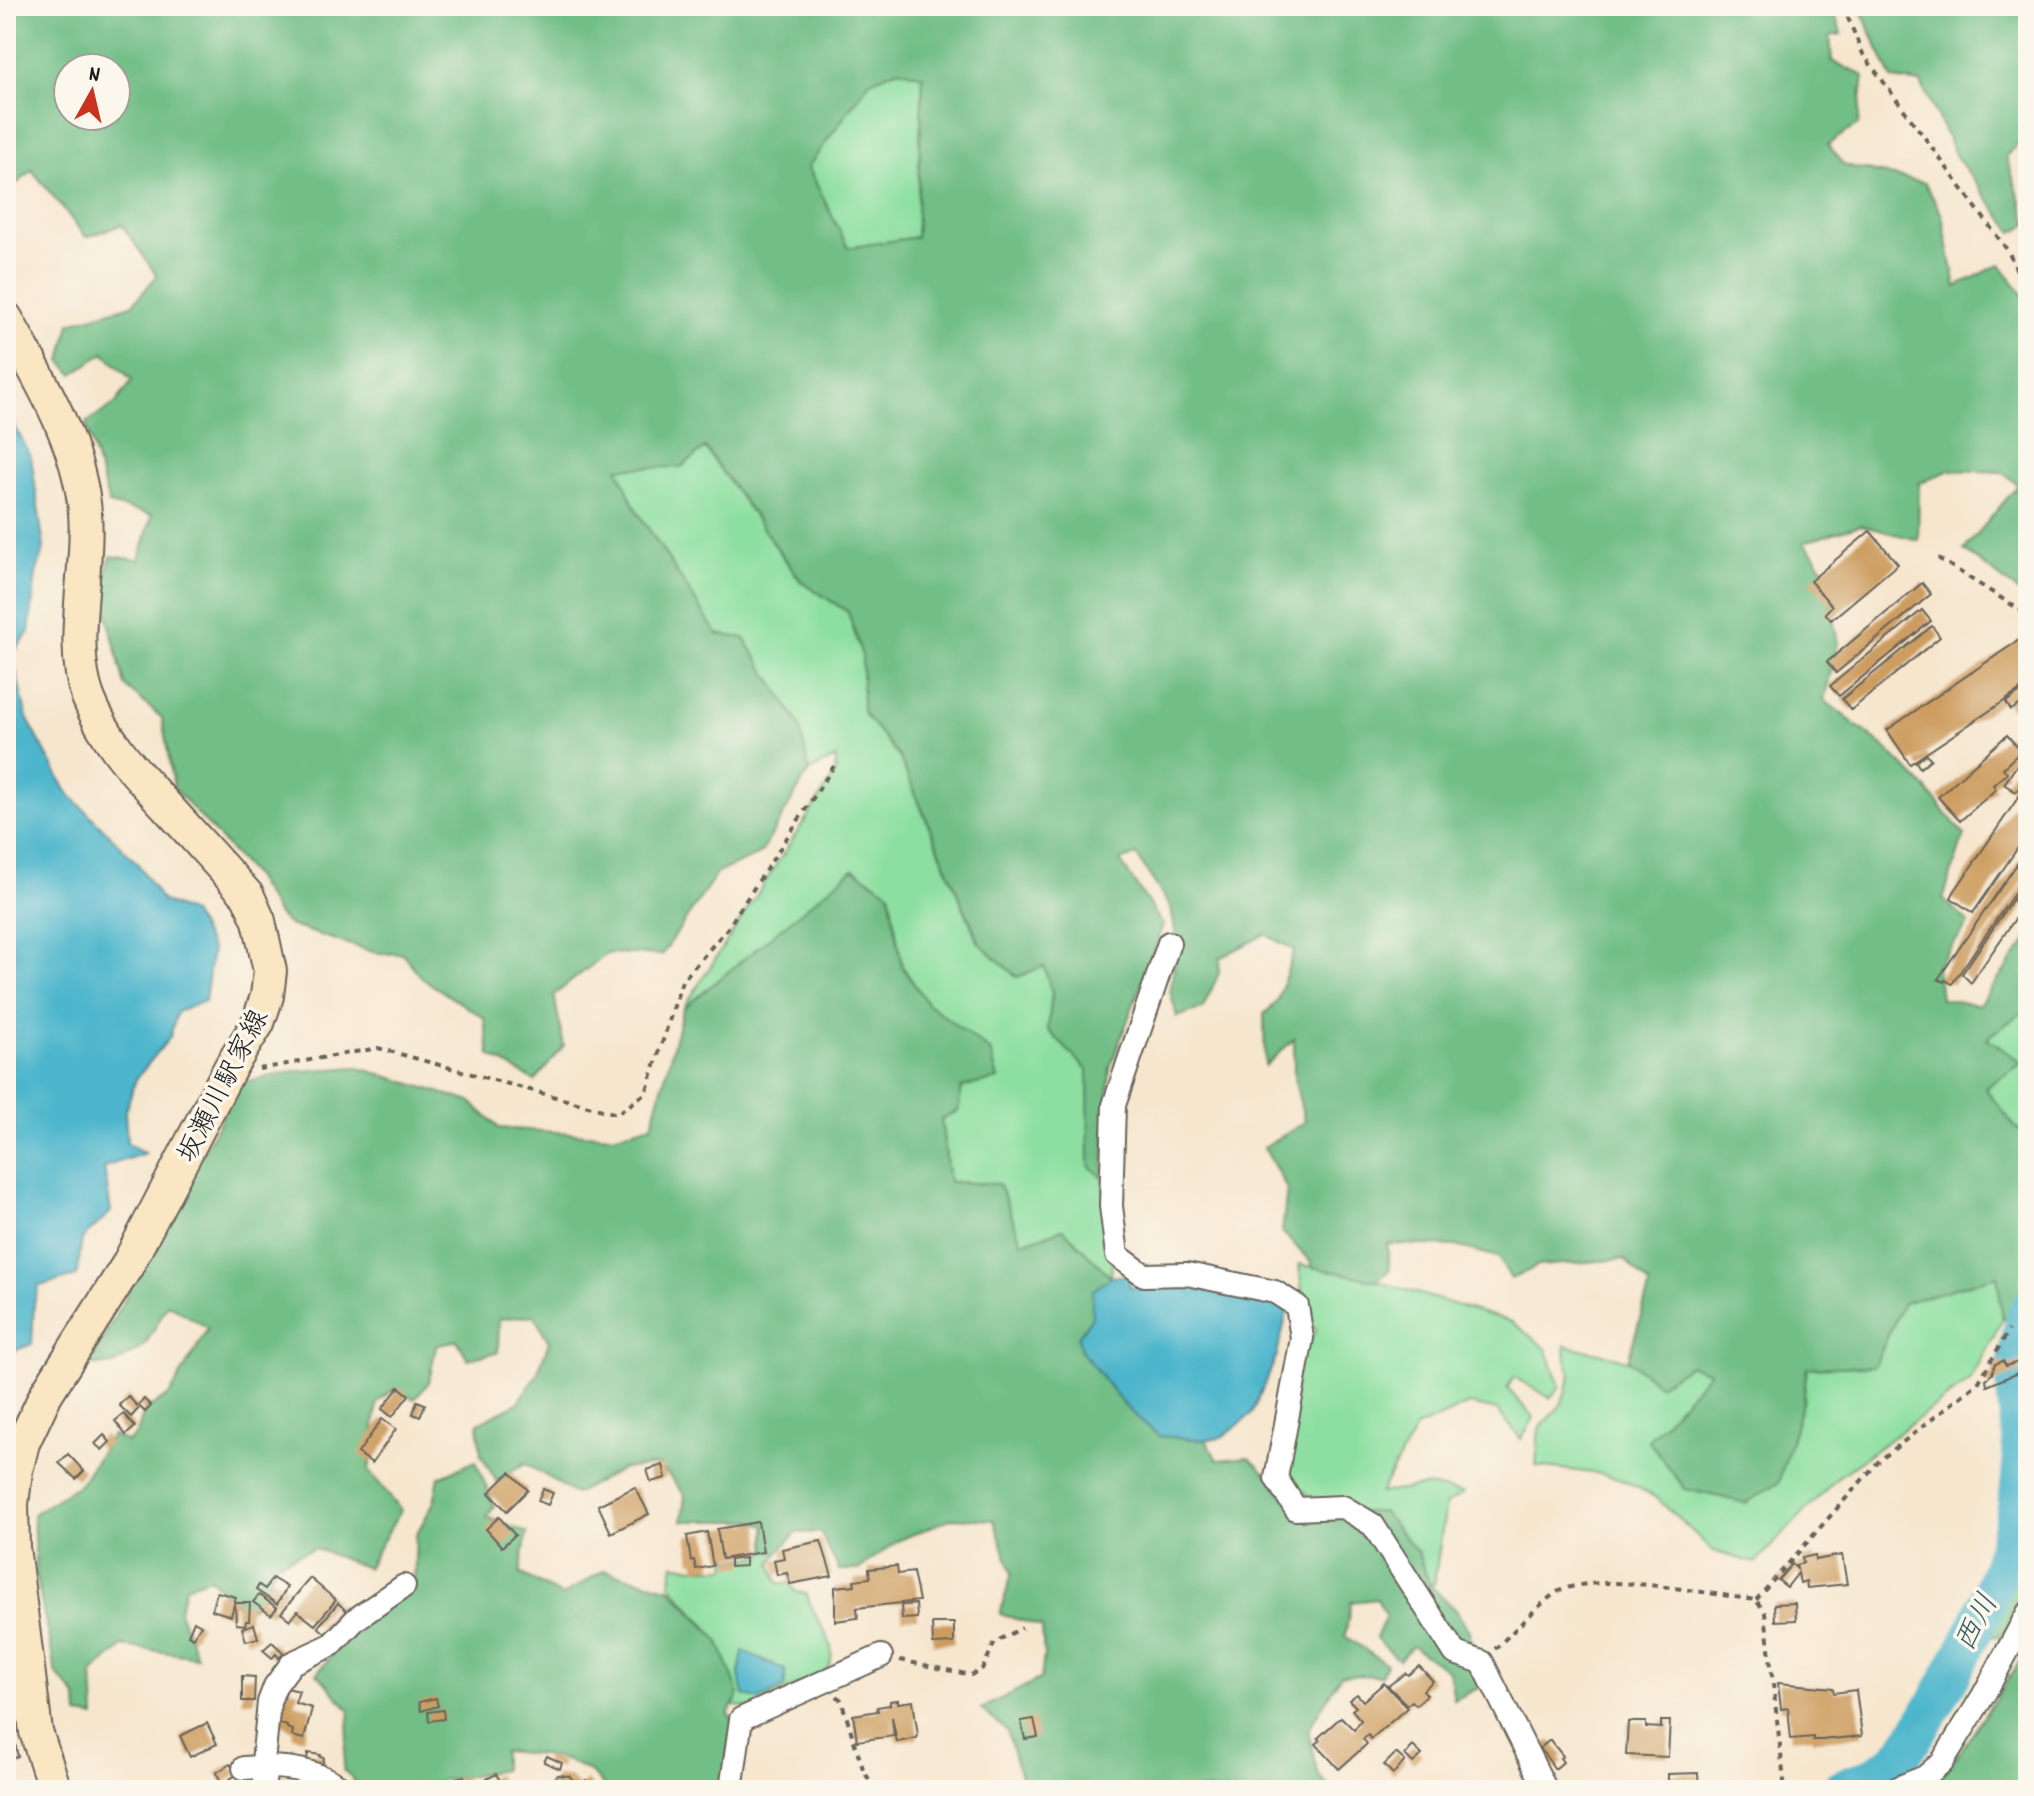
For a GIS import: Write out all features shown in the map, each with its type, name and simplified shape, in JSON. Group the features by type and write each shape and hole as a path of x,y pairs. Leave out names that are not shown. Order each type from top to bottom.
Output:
{"main road":[{"name":"坂瀬川駅家線","path":"6,318 52,404 72,448 79,478 86,531 80,659 86,693 97,718 124,759 248,896 259,921 270,971 267,996 258,1023 231,1066 127,1266 46,1394 23,1443 12,1504 13,1547 36,1732 55,1790"}],"street":[{"path":"1169,943 1114,1105 1111,1206 1117,1255 1144,1275 1187,1274 1275,1292 1297,1306 1302,1338 1276,1478 1296,1509 1343,1507 1373,1525 1455,1653 1482,1662 1546,1790"},
{"path":"255,1767 263,1762 269,1702 275,1686 292,1663 331,1645 356,1619 404,1586"},
{"path":"1908,1788 1942,1762 2028,1613"},
{"path":"731,1790 741,1719 881,1656"},
{"path":"255,1767 263,1790"},
{"path":"255,1767 314,1774 344,1790"}],"path":[{"path":"1843,6 1863,54 2008,251 2028,295"},
{"path":"1938,558 2028,615"},
{"path":"2023,737 2028,732"},
{"path":"231,1066 257,1070 378,1048 617,1114 646,1093 682,981 727,929 834,766"},
{"path":"1756,1600 1879,1461 1978,1383 2009,1330"},
{"path":"1482,1662 1558,1592 1584,1584 1616,1583 1756,1600 1765,1613 1785,1790"},
{"path":"881,1656 971,1675 983,1668 995,1642 1022,1628"},
{"path":"798,1693 808,1696 829,1690 841,1700 864,1772 877,1790"}],"green space":[{"path":"6,6 1831,6 1842,34 1830,36 1832,61 1864,76 1858,125 1828,144 1844,165 1925,183 1942,215 1956,287 2000,264 2028,302 2028,599 1964,550 2018,485 2002,472 1950,470 1919,483 1918,540 1860,525 1804,542 1823,568 1838,643 1824,700 1883,746 1923,785 1964,835 1943,899 1969,923 1937,966 1941,999 1979,1005 2028,939 2028,1008 1987,1038 2022,1063 1985,1088 2016,1128 2028,1133 2028,1322 2003,1319 1997,1276 1903,1303 1874,1366 1807,1368 1803,1400 1779,1482 1746,1503 1685,1489 1648,1440 1710,1372 1690,1365 1659,1385 1628,1360 1650,1285 1624,1259 1538,1266 1511,1279 1498,1257 1456,1246 1387,1244 1390,1269 1377,1281 1312,1267 1312,1263 1282,1232 1287,1189 1264,1147 1305,1122 1294,1078 1294,1039 1265,1066 1264,1014 1277,1002 1294,950 1265,934 1220,958 1219,973 1203,1008 1177,1017 1170,990 1178,947 1171,908 1136,855 1120,861 1163,925 1110,1068 1103,1177 1089,1166 1088,1071 1048,1030 1052,993 1044,966 1017,977 980,944 900,758 863,712 862,656 848,612 802,582 705,448 681,467 618,468 635,508 717,634 744,638 799,724 809,771 761,853 717,873 662,955 607,953 554,995 564,1046 535,1081 490,1055 484,1018 423,979 403,954 376,953 289,925 278,915 253,875 174,788 162,718 125,686 101,589 111,556 139,560 152,515 109,504 86,423 115,404 132,380 104,353 73,374 61,361 70,323 132,305 157,276 122,225 86,237 32,170 6,193","holes":["898,69 923,76 916,237 848,248 808,167 870,81"]},
{"path":"1859,6 2028,6 2028,134 2006,156 2028,224 2013,232 1957,158 1921,83 1892,79"},
{"path":"898,69 923,75 916,237 847,248 808,167 870,81"},
{"path":"705,448 801,582 848,612 862,656 863,712 900,758 979,944 1044,965 1052,993 1048,1030 1089,1071 1089,1165 1103,1177 1111,1277 1063,1229 1022,1243 999,1184 949,1182 941,1119 958,1111 962,1087 998,1079 990,1051 927,1003 902,966 889,892 854,869 683,1009 835,774 836,758 809,771 799,724 744,638 717,635 635,508 617,467 681,467"},
{"path":"853,869 889,892 902,966 927,1003 990,1051 998,1079 962,1087 958,1111 941,1119 949,1182 999,1184 1022,1243 1063,1229 1111,1277 1093,1292 1092,1317 1078,1337 1081,1351 1126,1407 1159,1436 1206,1440 1217,1460 1248,1457 1268,1475 1300,1517 1323,1512 1383,1512 1418,1553 1429,1584 1456,1610 1469,1631 1476,1666 1489,1683 1454,1700 1449,1671 1412,1646 1399,1660 1376,1638 1386,1616 1377,1599 1351,1602 1345,1636 1386,1664 1381,1676 1341,1675 1308,1730 1318,1775 1332,1790 1021,1790 1007,1731 981,1709 1041,1678 1044,1656 1042,1627 1000,1614 1012,1573 994,1520 952,1518 897,1541 858,1570 839,1570 820,1532 796,1533 779,1552 766,1550 766,1526 751,1521 682,1521 685,1495 660,1465 622,1469 575,1494 525,1463 497,1482 481,1455 478,1423 518,1403 537,1374 549,1342 534,1315 499,1319 498,1352 468,1359 457,1340 436,1346 429,1382 415,1399 393,1390 377,1403 369,1471 401,1510 367,1568 314,1548 277,1563 260,1602 243,1611 210,1578 186,1586 179,1611 197,1657 123,1646 93,1672 95,1717 78,1715 77,1697 56,1673 36,1576 33,1514 80,1484 112,1435 128,1442 137,1433 144,1412 170,1394 208,1328 168,1304 145,1345 114,1365 89,1365 240,1083 288,1072 356,1067 471,1102 499,1128 613,1136 652,1125 683,1009"},
{"path":"2028,1008 2028,1133 2016,1128 1985,1088 2022,1063 1987,1038"},
{"path":"1299,1264 1377,1281 1512,1322 1546,1348 1560,1386 1550,1398 1514,1377 1507,1388 1534,1418 1521,1439 1497,1410 1469,1404 1416,1428 1380,1493 1427,1486 1463,1493 1446,1504 1434,1584 1429,1583 1418,1553 1323,1512 1285,1471 1299,1355 1317,1330 1305,1320"},
{"path":"1998,1275 2003,1319 1970,1381 1839,1476 1755,1563 1713,1551 1657,1498 1629,1483 1603,1474 1536,1466 1539,1428 1561,1405 1571,1375 1565,1345 1628,1360 1659,1385 1690,1365 1803,1400 1807,1367 1874,1366 1903,1303"},
{"path":"476,1461 494,1507 487,1517 527,1533 520,1573 562,1596 604,1570 671,1589 718,1640 739,1694 728,1714 737,1724 727,1790 703,1790 685,1785 676,1790 606,1790 587,1770 574,1764 546,1756 503,1751 503,1770 413,1785 413,1790 356,1790 353,1778 343,1770 350,1711 317,1673 358,1624 414,1583 416,1535 434,1502 439,1477"},
{"path":"2028,1549 2028,1605 2012,1634 1990,1637"},
{"path":"766,1550 779,1552 771,1563 778,1583 789,1583 796,1592 807,1594 829,1641 831,1661 826,1671 752,1708 733,1706 739,1694 718,1640 670,1584 674,1564 694,1568 726,1568 727,1560 761,1556","holes":["743,1652 774,1666 785,1670 744,1688 739,1675"]},
{"path":"2028,1649 2028,1790 1936,1790 1937,1781 1960,1752"}],"water":[{"path":"6,411 31,456 44,548 36,574 29,632 12,655 27,718 67,792 138,864 162,901 192,913 212,950 205,1001 177,1012 170,1037 136,1079 125,1112 127,1143 145,1153 104,1167 111,1212 82,1239 77,1276 39,1286 34,1303 32,1344 6,1354"},
{"path":"1129,1275 1130,1287 1202,1283 1289,1305 1276,1358 1251,1415 1222,1437 1206,1440 1159,1436 1126,1407 1081,1350 1078,1337 1092,1317 1092,1291 1111,1277"},
{"path":"743,1651 785,1670 785,1687 759,1700 744,1695 739,1675"}],"building":[{"path":"1870,531 1898,564 1831,620 1825,613 1832,606 1810,581"},
{"path":"1922,583 1931,594 1836,673 1827,662"},
{"path":"1922,610 1931,621 1839,696 1830,686"},
{"path":"1932,626 1940,637 1851,710 1842,699"},
{"path":"2028,634 2028,685 1910,764 1887,730"},
{"path":"2028,687 2028,699 2011,710 2006,702"},
{"path":"2007,735 2021,751 2003,768 2007,773 1993,785 1996,789 1960,821 1938,797"},
{"path":"2028,749 2028,774 2016,792 2004,784"},
{"path":"1926,754 1931,759 1920,768 1916,762"},
{"path":"2028,783 2028,833 1973,913 1951,898"},
{"path":"2028,848 2028,873 1952,984 1938,979"},
{"path":"2028,877 2028,900 1971,983 1962,974"},
{"path":"2003,1361 2006,1366 2021,1361 2022,1371 1987,1386 1986,1379 1992,1374 1995,1364"},
{"path":"399,1387 409,1395 392,1417 382,1409"},
{"path":"128,1396 137,1406 144,1399 151,1406 145,1412 140,1407 131,1417 119,1405"},
{"path":"417,1401 425,1404 420,1417 413,1414"},
{"path":"124,1414 135,1427 126,1435 115,1421"},
{"path":"382,1419 396,1429 372,1463 358,1453"},
{"path":"104,1435 110,1442 102,1450 95,1444"},
{"path":"68,1454 84,1471 76,1479 59,1463"},
{"path":"663,1465 666,1478 651,1482 647,1470"},
{"path":"510,1472 528,1490 507,1511 489,1493"},
{"path":"635,1487 649,1514 611,1533 598,1505"},
{"path":"543,1489 553,1493 548,1505 538,1501"},
{"path":"499,1517 515,1535 502,1547 486,1529"},
{"path":"758,1522 763,1552 722,1559 717,1529"},
{"path":"707,1532 713,1566 696,1569 694,1560 691,1561 687,1536"},
{"path":"821,1541 832,1576 790,1584 787,1573 777,1575 774,1560 784,1558 782,1549"},
{"path":"1815,1555 1815,1560 1842,1555 1847,1584 1807,1588 1806,1581 1800,1583 1798,1573 1787,1587 1778,1580 1792,1564 1797,1569 1796,1565 1803,1563 1802,1558"},
{"path":"745,1558 745,1566 730,1567 730,1560"},
{"path":"897,1566 898,1574 913,1572 919,1601 857,1608 858,1618 835,1621 835,1587 855,1585 854,1580 870,1578 869,1569"},
{"path":"272,1578 287,1587 277,1604 256,1590 259,1585 265,1589"},
{"path":"310,1578 336,1600 315,1625 297,1611 290,1620 281,1613"},
{"path":"217,1592 236,1597 231,1616 212,1610"},
{"path":"259,1595 277,1608 271,1615 253,1602"},
{"path":"235,1603 250,1603 249,1621 245,1625 236,1624"},
{"path":"338,1603 351,1615 331,1638 318,1627"},
{"path":"1795,1603 1796,1620 1775,1621 1774,1604"},
{"path":"916,1604 917,1618 902,1619 901,1605"},
{"path":"194,1621 201,1625 193,1638 188,1635"},
{"path":"932,1623 954,1623 954,1643 933,1644"},
{"path":"254,1624 258,1638 246,1641 242,1628"},
{"path":"272,1642 284,1653 279,1658 276,1654 272,1658 263,1650"},
{"path":"1419,1666 1433,1681 1423,1690 1427,1695 1416,1705 1412,1701 1407,1705 1388,1686"},
{"path":"242,1676 255,1677 254,1701 242,1701"},
{"path":"1384,1683 1407,1708 1371,1739 1368,1735 1363,1739 1367,1744 1339,1769 1316,1744 1320,1741 1318,1738 1341,1717 1354,1730 1361,1720 1352,1710 1356,1707 1349,1700 1357,1694 1363,1701"},
{"path":"1778,1683 1833,1688 1834,1693 1856,1690 1862,1736 1791,1739 1788,1708 1781,1709"},
{"path":"287,1688 299,1691 295,1703 312,1708 304,1739 292,1736 293,1730 274,1722"},
{"path":"436,1698 438,1706 421,1711 419,1702"},
{"path":"898,1700 898,1703 913,1701 917,1738 897,1742 892,1717 894,1736 857,1741 853,1715 878,1711 877,1707"},
{"path":"443,1710 444,1719 429,1721 428,1712"},
{"path":"6,1718 12,1729 18,1757 6,1760"},
{"path":"1034,1719 1038,1737 1025,1739 1021,1721"},
{"path":"1661,1721 1670,1721 1668,1757 1626,1755 1628,1722 1646,1722 1646,1727 1661,1728"},
{"path":"207,1723 217,1744 190,1757 180,1736"},
{"path":"1550,1740 1563,1756 1560,1758 1563,1762 1555,1769 1540,1748"},
{"path":"1413,1746 1422,1755 1413,1763 1405,1755"},
{"path":"308,1753 324,1758 322,1768 306,1766"},
{"path":"1396,1753 1405,1761 1393,1774 1384,1765"},
{"path":"547,1756 562,1763 560,1769 544,1762"},
{"path":"230,1764 237,1774 223,1784 216,1773"},
{"path":"1698,1773 1699,1790 1668,1790 1668,1774"},
{"path":"496,1774 506,1790 488,1790 483,1781"},
{"path":"274,1775 320,1779 319,1790 275,1790"},
{"path":"558,1775 569,1776 579,1787 586,1780 595,1790 541,1790"},
{"path":"464,1776 467,1790 429,1790 456,1781 455,1778"}],"waterway":[{"name":"西川","path":"1839,1790 1885,1769 1908,1746 1951,1677 1992,1590 2003,1560 2018,1498 2021,1456 2016,1363 2028,1310"}]}
